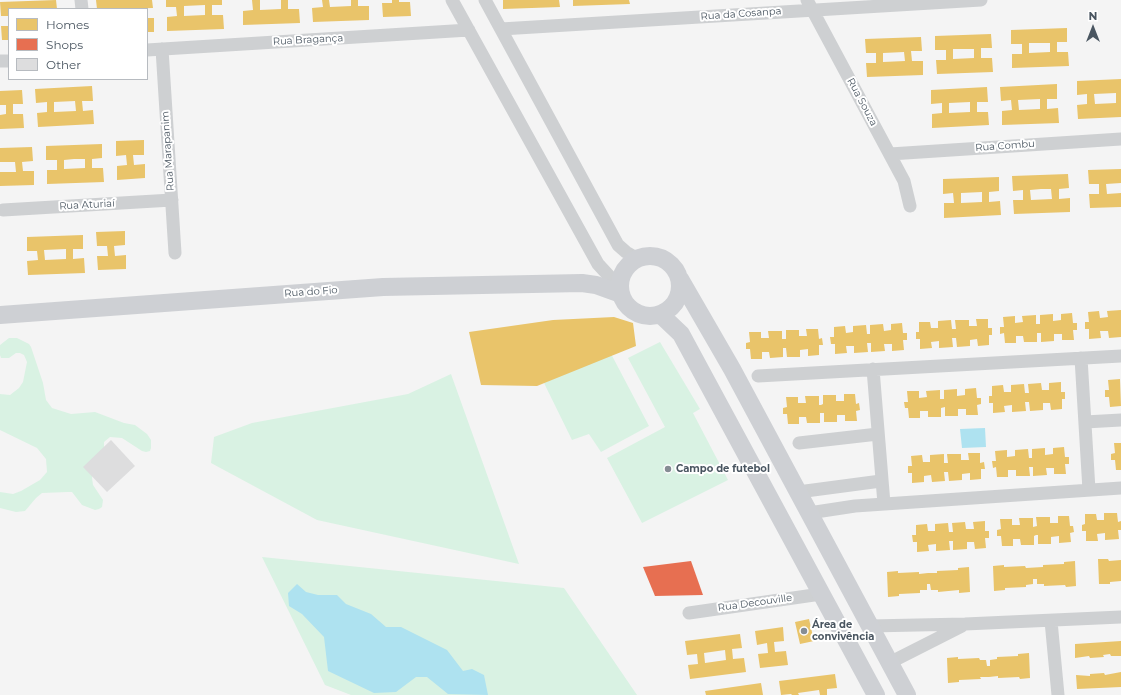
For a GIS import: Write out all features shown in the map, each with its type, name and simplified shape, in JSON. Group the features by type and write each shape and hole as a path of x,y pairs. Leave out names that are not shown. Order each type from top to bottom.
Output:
{"street":[{"path":"452,0 598,264 620,291 627,305 636,313 648,316 661,315 675,304 679,297 681,288 677,271 671,264 656,256 646,256 630,264 624,271 621,279 620,291"},
{"path":"485,0 618,245 638,259"},
{"name":"Rua da Cosanpa","path":"501,29 809,5 981,0"},
{"name":"Rua Souza","path":"809,5 904,181 910,206"},
{"name":"Rua Bragança","path":"148,50 469,30"},
{"name":"Rua Marapanim","path":"162,49 175,254"},
{"name":"Rua Combu","path":"890,154 1121,139"},
{"name":"Rua Aturiaí","path":"3,210 172,200"},
{"path":"680,280 716,340 907,695"},
{"name":"Rua do Fio","path":"0,315 383,287 582,283 620,291"},
{"path":"661,315 681,334 876,695"},
{"path":"758,376 1121,356"},
{"path":"1081,358 1089,490"},
{"path":"873,369 884,504"},
{"path":"1085,422 1121,420"},
{"path":"799,443 878,434"},
{"path":"798,492 881,481"},
{"path":"809,513 855,506 1121,488"},
{"name":"Rua Decouville","path":"689,613 822,594"},
{"path":"870,626 1051,621 1121,617"},
{"path":"1051,621 1058,695"},
{"path":"890,663 965,624"}],"green space":[{"path":"9,338 17,338 29,344 31,347 43,383 46,400 52,408 71,414 95,412 124,423 135,425 147,434 151,440 150,451 146,452 122,438 110,437 104,442 104,459 94,471 92,478 93,485 103,500 102,507 99,509 95,510 82,505 72,492 42,493 25,511 16,512 0,508 0,492 13,494 21,491 40,480 47,472 46,459 37,448 0,430 0,394 10,395 19,388 23,382 27,362 24,355 20,353 16,353 9,358 1,358 0,345"},
{"name":"Campo de futebol","path":"660,342 700,409 693,413 728,480 642,523 607,458 665,427 628,358"},
{"path":"609,350 649,426 601,452 589,434 572,440 544,383"},
{"path":"451,374 519,564 317,520 211,463 214,437 252,423 408,394"},
{"path":"262,557 564,588 637,695 351,695 325,685"}],"water":[{"path":"985,428 986,447 962,448 960,429"},
{"path":"297,584 306,592 318,595 337,595 346,604 371,614 386,627 401,627 447,650 463,671 472,669 484,675 488,695 448,694 427,677 416,677 396,692 374,693 328,671 324,637 302,614 289,606 288,593"}],"building: Homes":[{"path":"56,0 57,8 8,8 8,16 1,16 0,2"},
{"path":"96,0 152,0 153,8 148,8 97,8"},
{"path":"166,0 222,0 222,5 212,5 212,15 223,15 224,29 167,31 167,17 177,16 176,7 166,7","holes":["205,5 205,15 184,16 184,6"]},
{"path":"252,0 260,0 260,10 281,9 281,0 288,0 288,9 299,9 300,23 243,25 243,11 253,10"},
{"path":"322,0 329,0 330,7 351,6 351,0 358,0 358,6 369,6 369,20 313,22 312,8 323,7"},
{"path":"392,0 399,0 399,2 410,2 411,16 383,17 382,3 392,3"},
{"path":"503,0 559,0 560,7 503,9"},
{"path":"573,0 629,0 630,4 573,6"},
{"path":"148,18 154,18 154,32 148,32"},
{"path":"1,26 8,26 8,40 2,40"},
{"path":"1067,28 1067,42 1057,42 1057,52 1068,52 1069,66 1012,68 1012,54 1022,54 1022,44 1011,44 1011,30","holes":["1029,43 1050,43 1050,52 1029,53"]},
{"path":"991,34 992,48 981,48 981,58 992,58 993,72 937,74 936,60 946,60 946,50 935,50 935,36","holes":["953,49 974,49 974,58 953,59"]},
{"path":"921,37 922,51 911,51 912,61 923,61 923,75 867,77 866,63 876,63 876,53 866,53 865,39","holes":["904,52 905,61 883,62 883,53"]},
{"path":"1121,79 1121,117 1078,119 1077,105 1087,104 1087,94 1077,95 1077,81","holes":["1116,93 1116,103 1095,104 1094,94"]},
{"path":"1057,84 1057,99 1047,99 1047,109 1058,108 1059,123 1002,125 1002,111 1012,110 1011,100 1001,101 1000,87","holes":["1040,99 1040,109 1019,110 1018,100"]},
{"path":"92,86 93,101 82,101 83,111 93,110 94,124 38,127 37,113 47,112 47,102 36,103 35,89","holes":["75,101 76,111 54,112 54,102"]},
{"path":"987,87 988,102 977,102 977,112 988,112 989,125 932,128 932,114 942,113 942,103 931,104 931,90","holes":["970,102 970,112 949,113 949,103"]},
{"path":"22,90 23,104 13,104 13,114 23,114 24,128 0,129 0,115 6,114 6,105 0,105 0,91"},
{"path":"144,140 144,155 133,155 134,165 145,164 145,178 117,180 117,166 127,165 126,155 116,156 116,141"},
{"path":"102,144 102,158 92,159 92,168 103,168 104,182 47,184 47,170 57,170 57,160 46,160 46,146","holes":["85,159 85,168 64,169 64,160"]},
{"path":"32,147 33,161 22,162 23,171 34,171 34,185 0,186 0,172 16,172 15,162 0,162 0,148"},
{"path":"1121,169 1121,183 1106,184 1107,194 1121,193 1121,207 1090,208 1089,194 1099,194 1099,184 1089,184 1088,170"},
{"path":"1068,174 1069,188 1059,189 1059,199 1070,198 1070,212 1014,214 1013,200 1023,200 1023,190 1013,191 1012,176","holes":["1051,189 1052,199 1031,200 1030,190"]},
{"path":"999,177 999,191 989,192 989,202 1000,201 1001,215 944,218 944,203 954,203 953,193 943,194 943,179","holes":["982,192 982,202 961,203 961,193"]},
{"path":"125,231 125,245 114,246 115,256 126,255 126,269 98,270 97,256 108,256 107,246 97,246 96,232"},
{"path":"83,235 83,249 73,249 73,259 84,258 85,273 28,275 27,261 38,260 37,251 27,251 27,237","holes":["66,249 66,259 45,260 44,250"]},
{"path":"1121,310 1121,337 1109,338 1108,331 1100,331 1101,338 1089,339 1089,329 1085,329 1085,322 1089,322 1088,312 1099,311 1100,318 1108,317 1107,311"},
{"path":"1072,313 1073,323 1077,323 1077,330 1073,330 1074,340 1062,340 1062,334 1054,334 1054,341 1041,342 1041,333 1037,333 1037,342 1024,342 1023,336 1016,336 1016,343 1005,343 1004,333 1000,334 1000,327 1004,327 1003,317 1015,316 1015,323 1023,322 1022,316 1036,315 1036,324 1040,324 1040,315 1053,314 1053,321 1061,320 1061,314"},
{"path":"614,317 633,323 636,346 537,386 481,385 469,332 553,320"},
{"path":"976,319 988,319 988,328 992,328 992,335 989,335 989,345 978,346 977,339 970,340 970,346 957,347 956,338 952,338 953,347 939,348 939,341 931,342 932,348 920,349 920,339 916,339 916,332 919,332 919,322 930,322 931,328 938,328 938,321 951,320 952,329 956,329 955,320 969,320 969,326 977,326"},
{"path":"902,323 903,333 907,333 907,340 903,340 904,350 892,351 892,344 884,344 885,351 871,352 871,343 867,343 868,352 854,353 854,346 846,346 847,353 835,354 835,344 831,344 830,337 834,337 834,327 845,326 846,333 853,332 853,326 866,325 867,334 870,334 870,325 883,324 884,331 891,330 891,324"},
{"path":"806,329 818,329 819,339 822,338 823,345 819,345 819,355 808,356 808,349 800,350 800,357 787,357 786,348 783,348 783,357 770,358 769,352 762,352 762,359 751,359 750,349 746,349 746,343 750,342 749,332 761,332 761,338 769,338 768,331 782,331 782,339 786,339 786,330 799,330 799,336 807,336"},
{"path":"1120,379 1121,406 1110,407 1109,397 1105,397 1105,390 1109,390 1108,380"},
{"path":"1061,382 1061,392 1065,392 1065,399 1062,399 1062,409 1051,410 1050,403 1043,403 1043,410 1030,411 1029,402 1025,402 1026,411 1012,412 1012,405 1004,406 1005,412 993,413 993,403 989,403 989,396 992,396 992,386 1003,385 1004,392 1011,392 1011,385 1024,384 1025,393 1029,393 1028,384 1041,383 1042,390 1049,390 1049,383"},
{"path":"976,388 977,398 981,398 981,404 977,405 978,415 966,415 966,409 958,409 958,416 945,416 945,407 941,408 941,417 928,417 928,411 920,411 920,418 909,418 908,408 905,408 904,402 908,402 907,391 919,391 919,398 927,397 926,391 940,390 940,399 944,399 944,390 957,389 957,396 965,395 965,389"},
{"path":"844,394 855,394 856,404 859,403 860,410 856,411 857,421 845,421 845,415 837,415 837,422 824,422 824,413 820,413 820,423 807,423 806,417 799,417 799,424 788,424 787,414 783,414 783,408 787,407 786,397 798,397 798,403 806,403 805,396 819,396 819,405 821,405 823,404 823,395 836,395 836,401 844,401"},
{"path":"1114,443 1121,443 1121,470 1116,470 1115,460 1111,460 1111,454 1115,453"},
{"path":"1064,447 1065,457 1069,457 1069,464 1065,464 1066,474 1054,474 1054,468 1046,468 1047,475 1033,476 1033,467 1029,467 1030,476 1016,476 1016,470 1008,470 1008,477 997,477 996,467 993,468 992,461 996,461 995,451 1007,450 1007,457 1015,456 1015,450 1028,449 1029,458 1032,458 1032,449 1045,448 1045,455 1053,454 1053,448"},
{"path":"968,453 980,453 980,463 984,462 985,469 981,469 981,479 970,480 970,473 962,474 962,480 949,481 948,472 944,472 945,481 932,482 931,475 924,476 924,482 912,483 912,473 908,473 908,466 912,466 911,456 922,455 923,462 930,462 930,455 944,454 944,463 948,463 947,454 961,454 961,460 969,460"},
{"path":"1104,513 1117,513 1118,522 1121,521 1121,530 1118,530 1119,539 1105,540 1105,533 1097,534 1098,541 1086,541 1086,531 1082,531 1082,525 1085,524 1085,514 1096,514 1097,520 1104,520"},
{"path":"1058,516 1069,516 1070,526 1073,526 1074,532 1070,533 1071,542 1059,543 1059,536 1051,537 1051,544 1038,544 1038,535 1036,535 1034,536 1034,545 1021,545 1020,539 1013,539 1013,546 1002,546 1001,536 997,536 997,530 1001,529 1000,519 1012,519 1012,525 1020,525 1019,518 1033,518 1033,527 1037,526 1036,517 1050,517 1050,523 1058,523"},
{"path":"985,521 985,531 989,531 989,538 985,538 986,548 975,549 974,542 967,542 967,549 953,550 953,541 949,541 950,550 936,551 936,544 928,545 929,551 917,552 917,542 913,542 912,535 916,535 916,525 927,524 928,531 935,531 935,524 948,523 949,532 953,532 952,523 965,522 966,529 974,529 973,522"},
{"path":"1098,559 1108,559 1109,561 1121,560 1121,581 1110,582 1110,584 1099,584"},
{"path":"1075,561 1076,586 1044,586 1044,584 1037,584 1037,579 1033,579 1033,584 1026,585 1026,587 1005,588 1005,590 994,591 993,566 1025,566 1026,568 1043,567 1043,565 1064,564 1064,562"},
{"path":"969,567 970,592 959,593 959,590 938,592 938,590 931,590 930,584 927,584 927,590 920,590 920,593 899,594 899,596 888,597 887,572 919,572 919,574 937,573 937,571 958,570 958,568"},
{"name":"Área de convivência","path":"809,619 814,641 800,644 795,622"},
{"path":"783,627 784,641 774,642 775,652 786,651 788,665 760,668 758,654 768,653 767,643 757,645 755,631"},
{"path":"740,634 742,648 732,649 733,659 744,658 746,672 690,679 688,665 698,664 697,654 687,655 685,641","holes":["725,650 726,660 705,663 704,653"]},
{"path":"1121,641 1121,656 1111,656 1110,654 1103,655 1104,657 1090,658 1089,656 1075,658 1075,644"},
{"path":"1029,653 1030,678 998,678 998,676 980,677 981,679 959,680 959,682 948,683 947,658 979,658 980,660 986,660 987,666 990,666 990,660 997,659 997,657 1018,656 1018,654"},
{"path":"1121,672 1121,687 1077,689 1076,675 1090,676 1090,674 1104,673 1105,675"},
{"path":"835,674 837,688 827,689 827,695 820,695 819,690 798,693 799,695 781,695 779,681"},
{"path":"761,683 763,695 706,695 705,691"}],"building: Shops":[{"path":"691,561 703,595 655,596 643,567"}],"building: Other":[{"path":"111,440 135,466 107,492 83,467"}],"place":[{"name":"Campo de futebol","path":"668,469"},
{"name":"Área de convivência","path":"804,631"}]}
